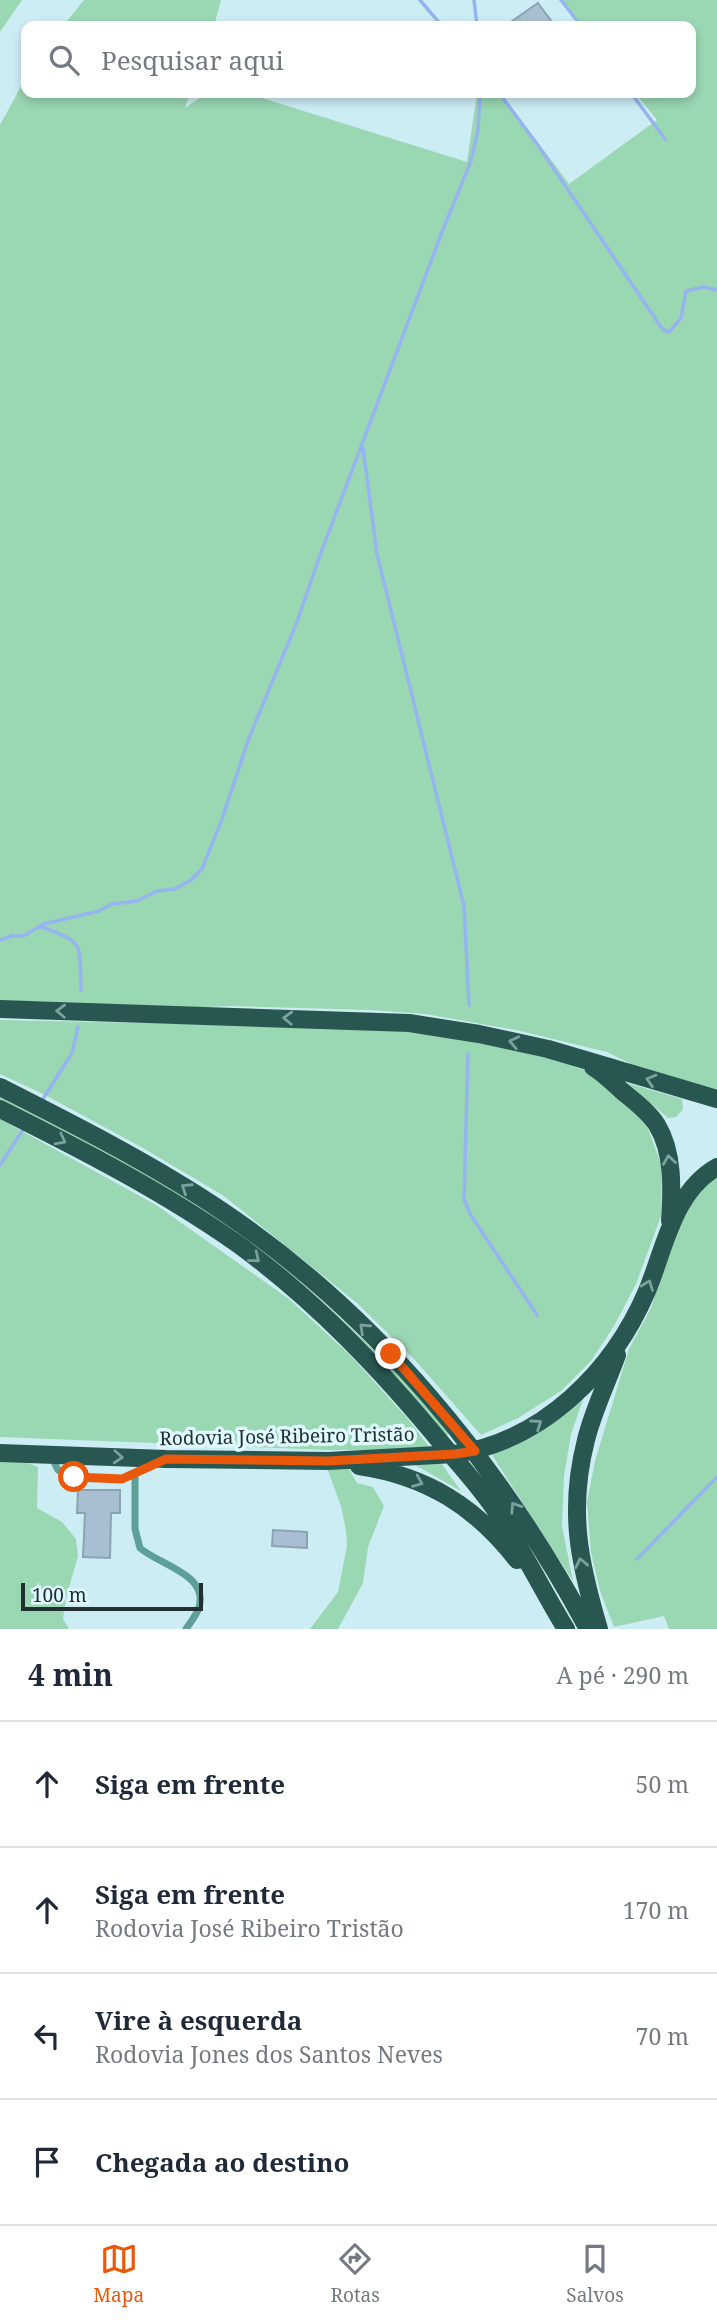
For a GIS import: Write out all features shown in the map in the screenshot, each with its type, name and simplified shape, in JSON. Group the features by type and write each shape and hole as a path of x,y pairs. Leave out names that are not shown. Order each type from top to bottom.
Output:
{"main road":[{"path":"0,1009 410,1023 479,1034 580,1058 717,1099"},
{"path":"580,1058 606,1075 656,1123 665,1142 669,1160 672,1193 669,1228"},
{"path":"0,1087 175,1181 253,1233 317,1285 372,1335 475,1451 561,1579 588,1629"},
{"path":"0,1109 164,1196 240,1246 334,1323 402,1396 501,1518 524,1552 541,1589 566,1629"},
{"path":"669,1228 689,1193 709,1171 717,1167"},
{"name":"Rodovia José Ribeiro Tristão","path":"0,1453 328,1461 450,1455 475,1451 527,1431 562,1406 585,1384 622,1341 647,1291 669,1228"},
{"path":"599,1629 579,1556 576,1522 578,1476 586,1438 622,1341"},
{"path":"0,1447 50,1454"},
{"path":"328,1461 387,1472 425,1485 450,1498 485,1522 541,1589"}],"lane":[{"path":"50,1454 58,1470 67,1475 118,1479 166,1459"},
{"path":"135,1474 135,1529 141,1548 184,1574 198,1588 198,1610 186,1629"}],"green space":[{"path":"0,0 22,0 0,32"},
{"path":"84,0 221,0 215,21 67,21"},
{"path":"559,0 717,0 717,1089 641,1069 607,1052 516,1030 425,1014 230,1006 180,1008 39,1001 0,1002 0,125 21,86 21,98 188,98 185,108 200,98 262,98 467,162 476,98 505,98 569,184 657,120 639,98 696,98 696,21 576,21"},
{"path":"0,1020 374,1028 459,1039 548,1057 584,1070 621,1096 646,1123 662,1167 661,1216 636,1284 614,1326 591,1361 561,1391 518,1418 481,1435 414,1359 357,1303 224,1196 143,1148 0,1074"},
{"path":"627,1083 682,1099 683,1109 676,1117 668,1118"},
{"path":"0,1096 153,1175 250,1241 353,1330 417,1395 448,1430 448,1435 445,1436 309,1296 0,1104"},
{"path":"0,1119 156,1205 289,1299 350,1355 408,1419 429,1447 329,1450 0,1437"},
{"path":"717,1177 717,1629 669,1629 664,1616 614,1627 600,1591 591,1552 587,1502 595,1461 629,1349 651,1308 681,1213"},
{"path":"584,1397 571,1434 564,1476 562,1526 573,1581 492,1455 534,1436"},
{"path":"0,1460 22,1461 38,1467 37,1508 62,1522 76,1539 78,1556 63,1619 69,1629 0,1629"},
{"path":"441,1463 461,1491 415,1465"},
{"path":"348,1467 357,1483 373,1487 384,1506 368,1547 363,1583 338,1629 310,1629 338,1592 347,1546 341,1506 327,1468"}],"building":[{"path":"538,3 551,21 512,21"},
{"path":"78,1490 120,1490 120,1513 111,1513 110,1558 83,1557 85,1513 77,1513"},
{"path":"273,1530 307,1532 307,1548 272,1546"}],"waterway":[{"path":"420,0 438,21"},
{"path":"474,0 476,21"},
{"path":"561,0 577,21"},
{"path":"0,940 23,936 44,924 99,911 112,904 137,901 157,891 175,889 191,880 202,869 249,738 297,622 471,161 478,130 480,98"},
{"path":"503,98 663,330 669,332 681,318 686,291 703,287 717,290"},
{"path":"635,98 665,139"},
{"path":"363,448 377,554 464,906 469,1005"},
{"path":"39,926 65,936 77,946 81,990"},
{"path":"41,1102 72,1053 78,1027"},
{"path":"468,1054 464,1199 470,1214 537,1315"},
{"path":"0,1165 24,1128"},
{"path":"637,1559 717,1477"}],"route":[{"path":"74,1477 122,1479 166,1459 328,1461 475,1451 391,1354"}]}
